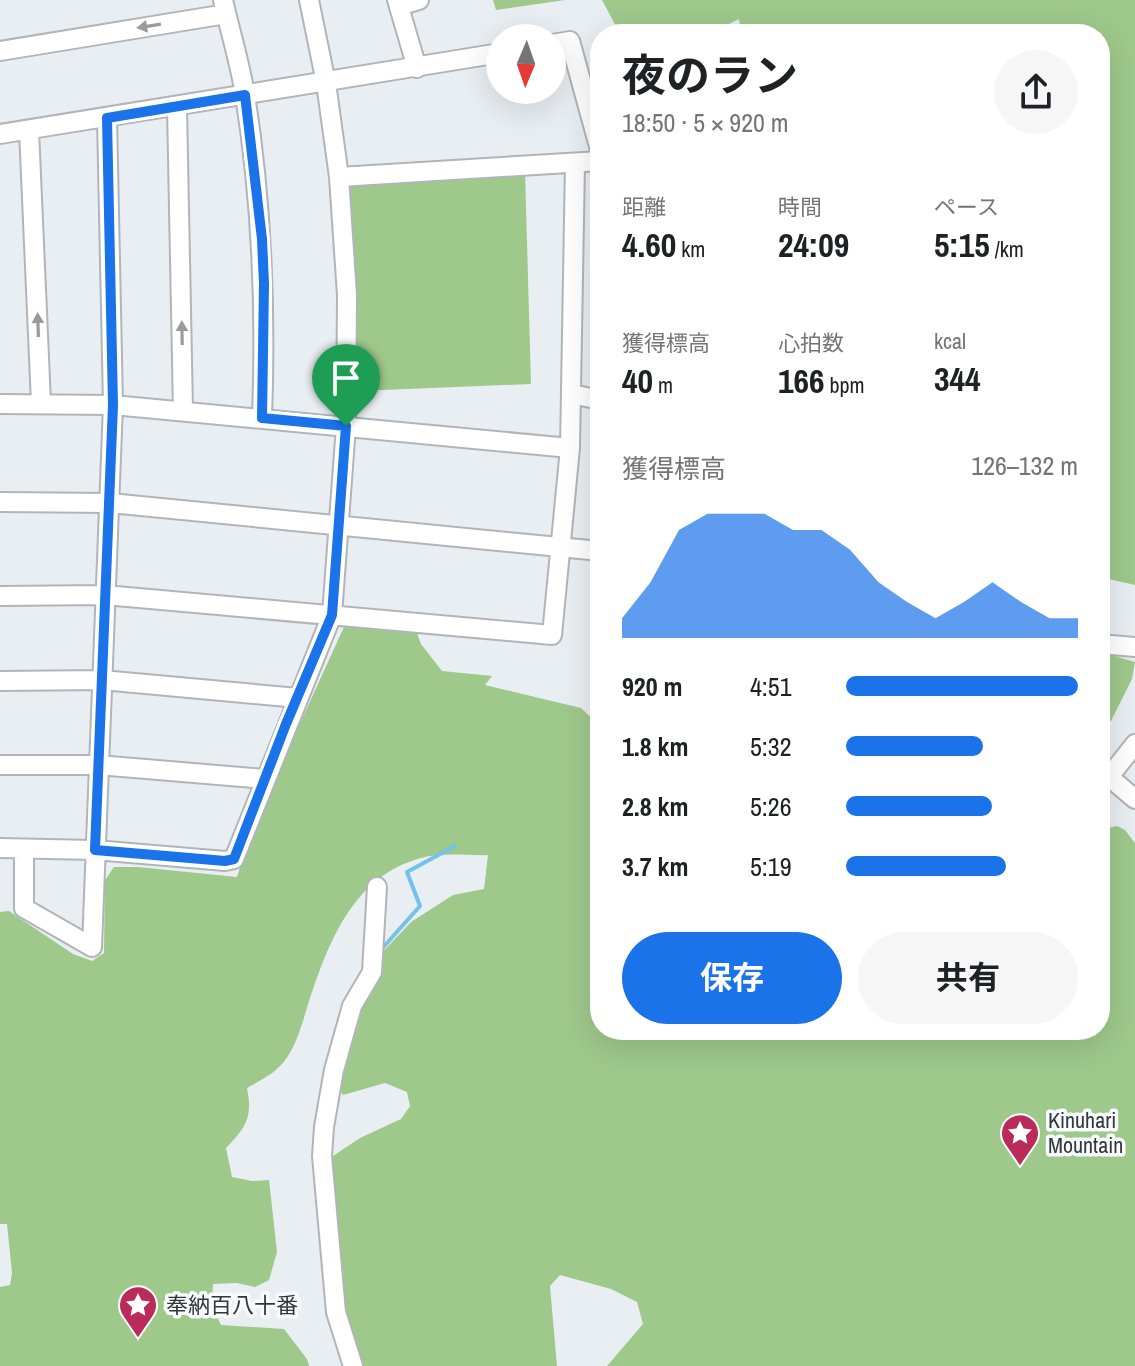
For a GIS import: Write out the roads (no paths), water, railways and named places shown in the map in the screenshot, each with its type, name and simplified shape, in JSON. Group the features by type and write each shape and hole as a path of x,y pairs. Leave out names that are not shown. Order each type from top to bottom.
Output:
{"street":[{"path":"0,848 95,850 225,861 234,859 332,615 346,426 348,308 339,177 326,83 309,0"},
{"path":"417,68 398,3 419,0"},
{"path":"0,51 224,7 245,95 262,239 262,418"},
{"path":"566,42 570,41 590,114"},
{"path":"0,134 486,56"},
{"path":"177,107 183,411"},
{"path":"24,849 24,908 92,947 113,405 107,118"},
{"path":"29,130 41,403"},
{"path":"339,177 590,162"},
{"path":"0,596 105,595 552,635 570,448 575,163"},
{"path":"572,394 590,398"},
{"path":"0,404 113,405 570,448"},
{"path":"0,502 110,503 590,550"},
{"path":"1110,645 1135,647"},
{"path":"0,681 102,680 298,698"},
{"path":"1110,776 1135,744"},
{"path":"0,765 98,765 265,779"},
{"path":"1110,778 1135,799"},
{"path":"353,1366 336,1312 322,1156 334,1070 352,1006 372,972 377,887"}],"waterway":[{"path":"379,952 420,906 407,872 455,846"}],"place":[{"name":"Kinuhari Mountain","path":"1020,1167"},
{"name":"奉納百八十番","path":"138,1339"}]}
